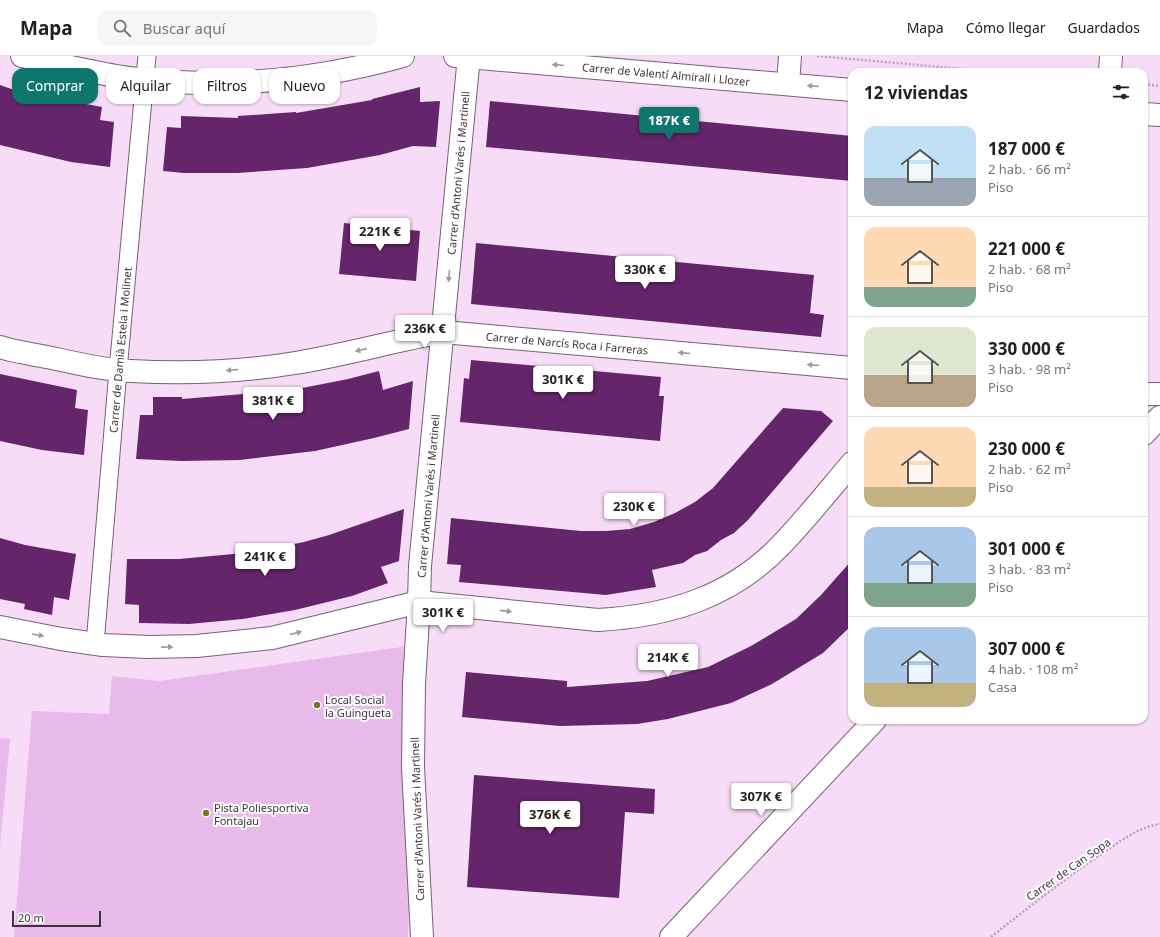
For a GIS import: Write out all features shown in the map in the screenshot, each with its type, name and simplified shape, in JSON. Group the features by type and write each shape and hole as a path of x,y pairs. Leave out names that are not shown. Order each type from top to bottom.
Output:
{"street":[{"path":"22,56 106,74"},
{"name":"Carrer de Damià Estela i Molinet","path":"146,68 147,56"},
{"path":"185,81 226,83 311,76 382,62 403,56"},
{"name":"Carrer de Valentí Almirall i Llozer","path":"465,56 848,90"},
{"name":"Carrer d'Antoni Varés i Martinell","path":"422,937 412,767 414,684 420,566 443,332 465,56"},
{"path":"788,84 790,56"},
{"path":"1110,68 1111,56"},
{"name":"Carrer de Damià Estela i Molinet","path":"95,644 143,104"},
{"path":"1148,114 1160,115"},
{"name":"Carrer de Narcís Roca i Farreras","path":"0,347 75,363 131,372 179,372 253,369 294,363 443,332 848,368"},
{"path":"1148,394 1160,394"},
{"path":"1148,430 1160,417"},
{"path":"0,627 61,639 103,645 149,647 197,646 272,638 419,602 598,620 627,618 658,613 688,605 713,594 760,564 782,545 848,468"},
{"path":"416,644 432,618 454,606"},
{"path":"670,937 871,724"}],"path":[{"path":"816,56 952,68"},
{"path":"1148,84 1160,86"},
{"name":"Carrer de Can Sopa","path":"991,937 1044,894 1123,839 1141,830 1160,824"}],"shaded area":[{"path":"416,645 408,937 14,937 32,711 109,714 112,676 159,681"},
{"path":"0,738 10,739 0,846"}],"building":[{"path":"0,85 12,89 12,104 86,104 102,107 100,120 114,122 110,167 71,162 0,145"},
{"path":"420,87 420,102 440,101 436,147 413,146 380,155 307,168 238,173 184,173 163,171 167,127 181,128 181,116 238,118 238,116 296,113 372,100"},
{"path":"490,101 848,136 848,181 486,147"},
{"path":"344,223 420,231 416,281 339,274"},
{"path":"476,243 814,275 810,313 824,315 821,337 471,304"},
{"path":"471,360 661,377 659,396 664,396 660,441 460,422 464,378 469,379"},
{"path":"379,371 383,390 413,381 409,429 315,451 240,460 181,461 136,459 140,415 153,415 153,397 182,397 182,399 292,390 348,379"},
{"path":"0,374 77,390 75,408 88,410 84,455 42,450 0,441"},
{"path":"783,408 821,411 833,421 748,520 734,533 721,540 707,551 695,555 683,563 652,570 656,587 606,595 459,582 461,565 447,564 451,518 581,531 606,531 630,529 654,522 675,513 695,502 713,488"},
{"path":"404,509 399,561 381,567 388,583 352,596 295,610 243,619 189,624 139,623 139,605 125,604 127,559 179,559 255,552 304,542 329,535"},
{"path":"0,538 25,545 76,554 69,600 54,597 52,615 24,609 25,604 0,599"},
{"path":"848,565 848,629 823,653 772,684 731,703 668,719 637,724 560,726 462,717 466,672 567,681 567,687 647,681 708,667 751,646 796,619 821,595"},
{"path":"474,775 655,789 654,814 625,812 619,898 467,887"}],"place":[{"name":"Local Social la Guingueta","path":"317,705"},
{"name":"Pista Poliesportiva Fontajau","path":"206,813"}]}
